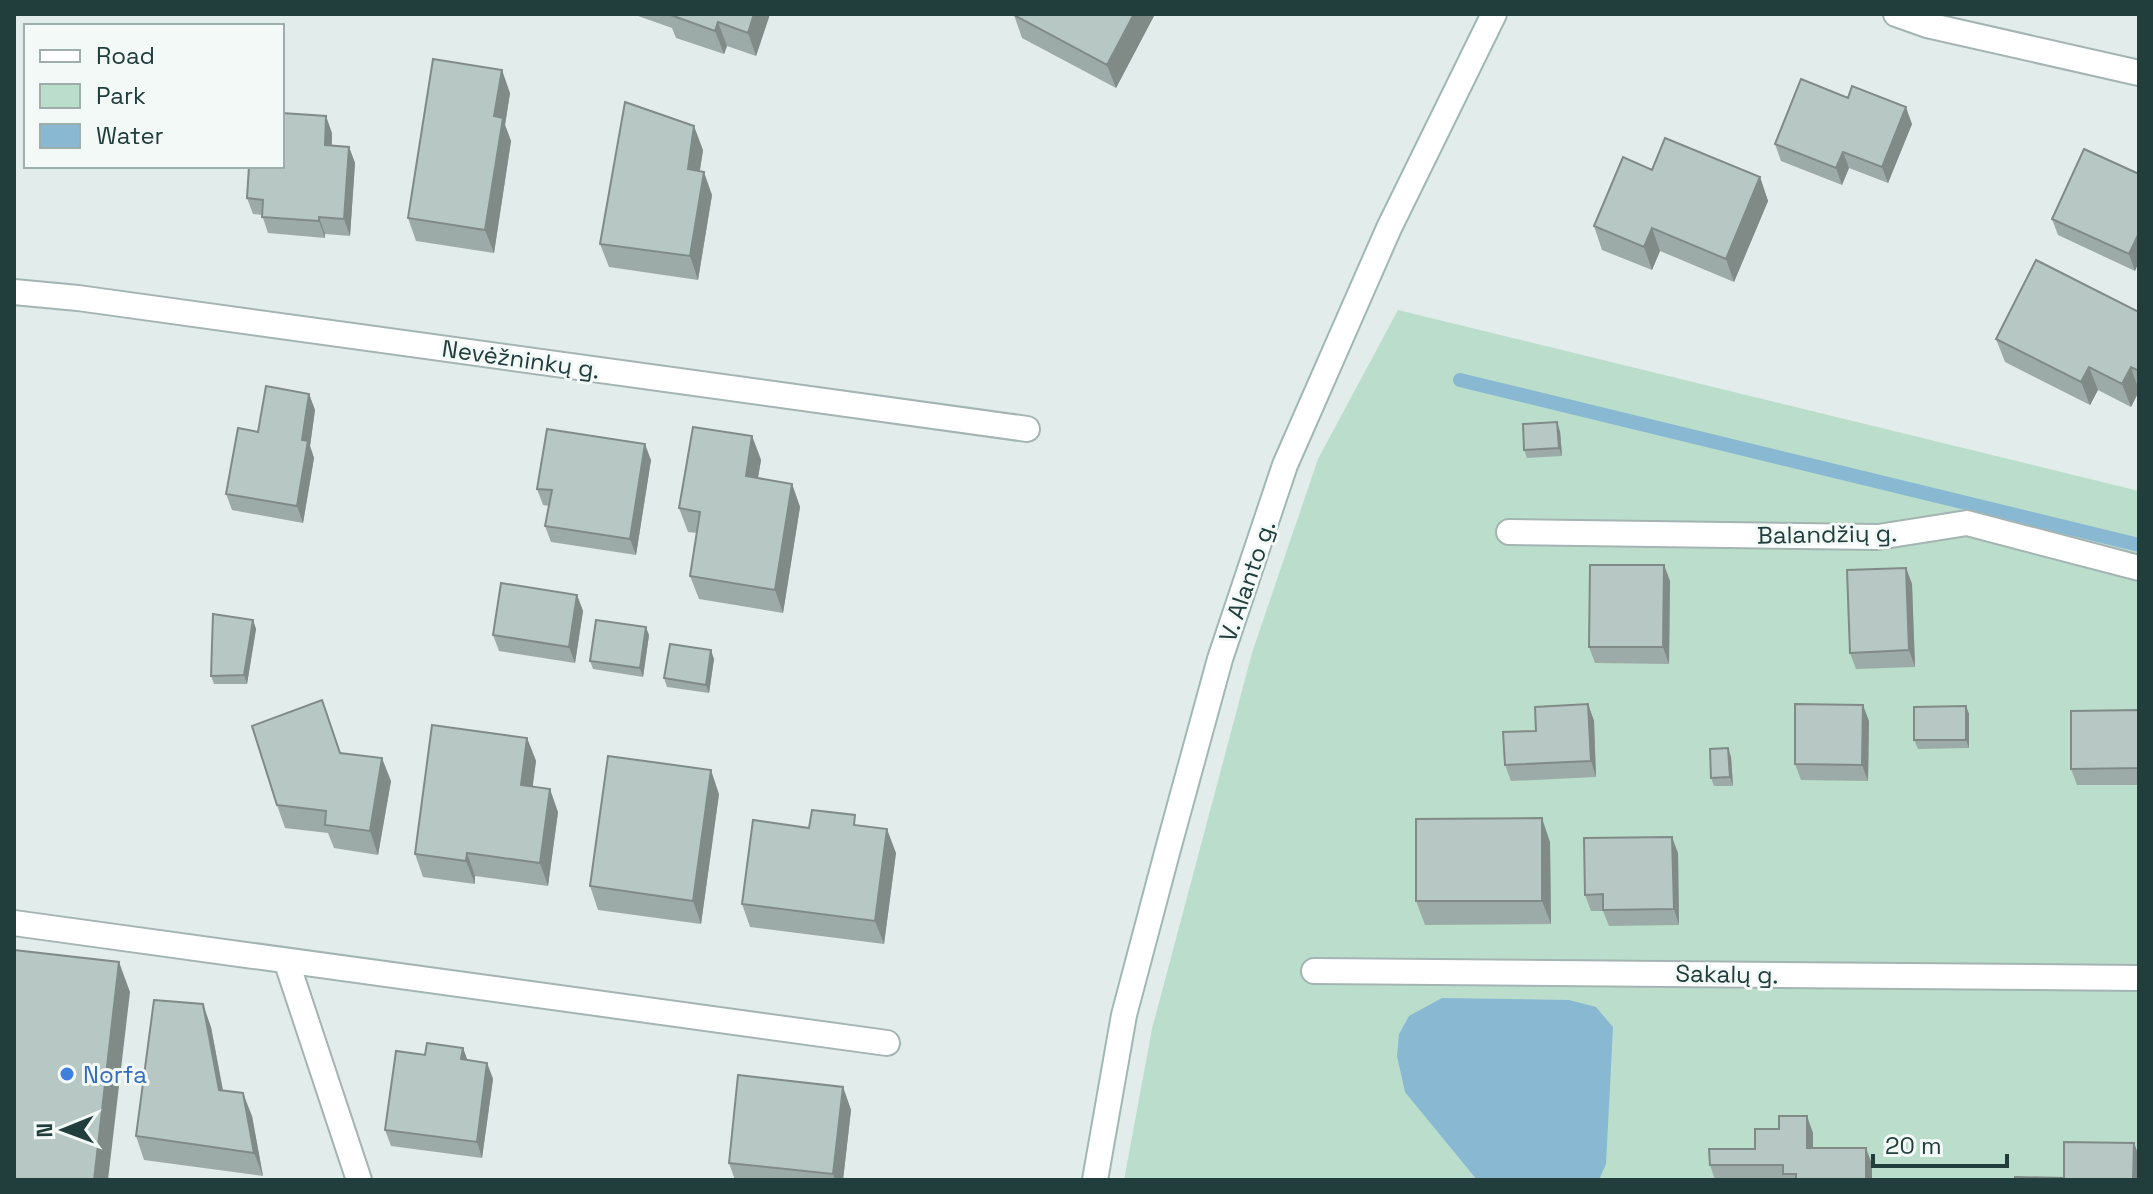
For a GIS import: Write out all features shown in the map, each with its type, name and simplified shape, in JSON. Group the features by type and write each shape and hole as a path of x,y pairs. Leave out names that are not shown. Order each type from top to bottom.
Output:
{"street":[{"name":"V. Alanto g.","path":"1095,1180 1124,1015 1164,864 1220,659 1285,465 1389,228 1494,14"},
{"path":"1896,14 1927,25 2139,73"},
{"name":"Nevėžninkų g.","path":"14,292 78,298 1027,429"},
{"name":"Balandžių g.","path":"1509,532 1878,537 1967,523 2139,568"},
{"path":"14,923 287,963 887,1043"},
{"path":"287,963 359,1180"},
{"name":"Sakalų g.","path":"1314,971 2139,978"}],"green space":[{"path":"1398,310 2139,491 2139,1180 1124,1180 1152,1029 1252,653 1318,459"}],"water":[{"path":"1442,998 1569,1000 1596,1007 1613,1027 1606,1164 1599,1180 1477,1180 1405,1092 1397,1056 1399,1034 1409,1016"}],"building":[{"path":"668,14 754,14 748,33 718,22 715,31"},
{"path":"1014,14 1134,14 1107,65"},
{"path":"433,59 502,70 494,116 503,118 485,230 408,218"},
{"path":"1801,79 1848,98 1852,86 1906,107 1882,167 1843,152 1836,168 1775,144"},
{"path":"625,102 694,126 688,169 704,172 690,256 600,244"},
{"path":"284,113 326,116 325,145 349,147 344,219 319,217 319,221 262,217 263,200 247,198 249,168 284,168"},
{"path":"1665,138 1760,177 1726,259 1652,228 1644,247 1594,226 1623,157 1652,170"},
{"path":"2084,149 2139,174 2139,233 2129,254 2052,219"},
{"path":"2036,260 2139,312 2139,371 2131,367 2122,384 2089,367 2081,382 1996,339"},
{"path":"266,386 309,394 302,440 308,441 297,506 226,494 238,428 258,432"},
{"path":"1557,422 1559,448 1524,450 1523,424"},
{"path":"693,427 752,436 746,476 792,484 775,590 690,576 700,512 679,508"},
{"path":"547,429 645,444 630,539 545,526 552,490 537,489"},
{"path":"1590,565 1664,565 1663,647 1589,647"},
{"path":"1906,568 1909,650 1850,653 1847,570"},
{"path":"501,583 577,595 569,647 493,635"},
{"path":"213,614 253,620 244,675 211,676"},
{"path":"596,620 646,627 640,668 590,661"},
{"path":"670,644 711,650 706,685 664,678"},
{"path":"322,700 340,753 382,758 370,831 325,825 326,811 277,805 252,726"},
{"path":"1588,704 1591,761 1505,765 1503,732 1536,731 1535,707"},
{"path":"1795,704 1863,705 1862,765 1795,764"},
{"path":"1966,706 1966,740 1914,740 1914,707"},
{"path":"2139,710 2139,768 2071,769 2071,711"},
{"path":"432,725 527,738 521,785 550,789 540,863 467,853 466,861 415,854"},
{"path":"1728,748 1730,777 1711,778 1710,749"},
{"path":"608,756 711,770 693,901 590,886"},
{"path":"812,810 855,815 854,825 887,829 875,921 742,904 753,820 809,828"},
{"path":"1542,818 1542,901 1416,901 1416,819"},
{"path":"1672,837 1674,909 1603,910 1603,894 1585,895 1584,838"},
{"name":"Norfa","path":"14,950 119,962 94,1180 14,1180"},
{"path":"154,1000 203,1004 219,1090 243,1093 254,1153 136,1136"},
{"path":"427,1043 463,1048 461,1059 487,1063 477,1142 385,1130 396,1051 425,1055"},
{"path":"738,1075 843,1087 833,1174 729,1163"},
{"path":"1779,1116 1807,1116 1807,1148 1866,1148 1866,1180 1796,1180 1796,1174 1783,1174 1783,1165 1710,1165 1709,1149 1755,1149 1755,1129 1779,1129"},
{"path":"2064,1142 2134,1143 2133,1179 2015,1180 2015,1177 2064,1178"}],"waterway":[{"path":"1460,380 2139,545"}],"place":[{"name":"Norfa","path":"67,1074"}]}
